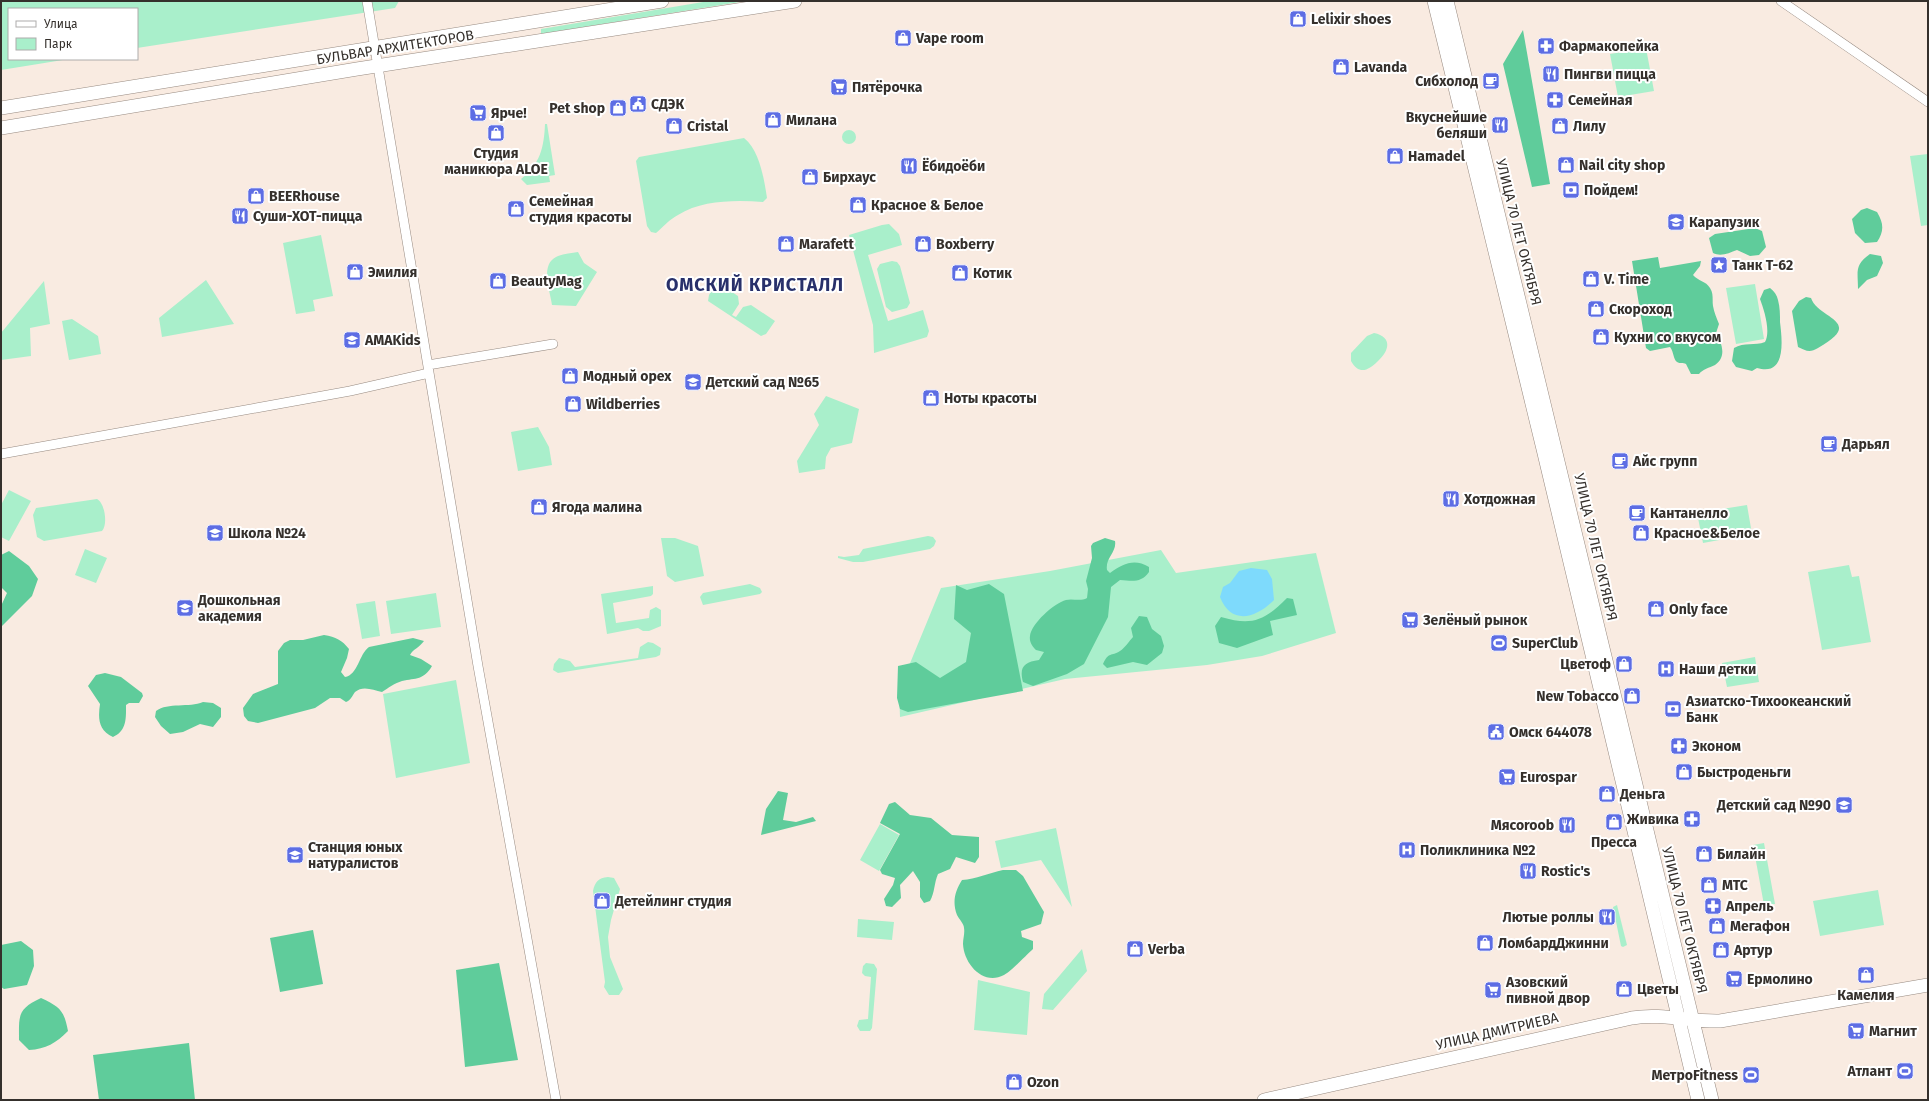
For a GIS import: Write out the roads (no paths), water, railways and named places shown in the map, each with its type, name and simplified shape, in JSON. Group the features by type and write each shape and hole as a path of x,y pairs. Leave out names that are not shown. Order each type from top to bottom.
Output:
{"main road":[{"name":"БУЛЬВАР АРХИТЕКТОРОВ","path":"1,128 377,57 662,1"},
{"name":"БУЛЬВАР АРХИТЕКТОРОВ","path":"1,108 795,1"},
{"name":"УЛИЦА 70 ЛЕТ ОКТЯБРЯ","path":"1434,1 1698,1100"},
{"name":"УЛИЦА 70 ЛЕТ ОКТЯБРЯ","path":"1447,1 1712,1100"},
{"name":"УЛИЦА ДМИТРИЕВА","path":"1264,1100 1646,1015 1720,1021 1928,985"}],"street":[{"path":"367,1 478,666 556,1100"},
{"path":"1781,1 1928,102"},
{"path":"1,454 350,391 429,369 553,344"}],"water":[{"path":"1251,568 1267,570 1272,579 1274,600 1267,606 1251,615 1237,615 1230,612 1220,597 1223,587 1230,583 1239,571"}],"place":[{"name":"Lelixir shoes","path":"1298,19"},
{"name":"Vape room","path":"903,38"},
{"name":"Фармакопейка","path":"1546,46"},
{"name":"Lavanda","path":"1341,67"},
{"name":"Пингви пицца","path":"1551,74"},
{"name":"Сибхолод","path":"1491,81"},
{"name":"Пятёрочка","path":"839,87"},
{"name":"Семейная","path":"1555,100"},
{"name":"СДЭК","path":"638,104"},
{"name":"Pet shop","path":"618,108"},
{"name":"Ярче!","path":"478,113"},
{"name":"Милана","path":"773,120"},
{"name":"Вкуснейшие беляши","path":"1500,125"},
{"name":"Cristal","path":"674,126"},
{"name":"Лилу","path":"1560,126"},
{"name":"Студия маникюра ALOE","path":"496,133"},
{"name":"Hamadel","path":"1395,156"},
{"name":"Nail city shop","path":"1566,165"},
{"name":"Ёбидоёби","path":"909,166"},
{"name":"Бирхаус","path":"810,177"},
{"name":"Пойдем!","path":"1571,190"},
{"name":"BEERhouse","path":"256,196"},
{"name":"Красное & Белое","path":"858,205"},
{"name":"Семейная студия красоты","path":"516,209"},
{"name":"Суши-ХОТ-пицца","path":"240,216"},
{"name":"Карапузик","path":"1676,222"},
{"name":"Marafett","path":"786,244"},
{"name":"Boxberry","path":"923,244"},
{"name":"Танк Т-62","path":"1719,265"},
{"name":"Эмилия","path":"355,272"},
{"name":"Котик","path":"960,273"},
{"name":"V. Time","path":"1591,279"},
{"name":"BeautyMag","path":"498,281"},
{"name":"Скороход","path":"1596,309"},
{"name":"Кухни со вкусом","path":"1601,337"},
{"name":"AMAKids","path":"352,340"},
{"name":"Модный орех","path":"570,376"},
{"name":"Детский сад №65","path":"693,382"},
{"name":"Ноты красоты","path":"931,398"},
{"name":"Wildberries","path":"573,404"},
{"name":"Дарьял","path":"1829,444"},
{"name":"Айс групп","path":"1620,461"},
{"name":"Хотдожная","path":"1451,499"},
{"name":"Ягода малина","path":"539,507"},
{"name":"Кантанелло","path":"1637,513"},
{"name":"Школа №24","path":"215,533"},
{"name":"Красное&Белое","path":"1641,533"},
{"name":"Дошкольная академия","path":"185,608"},
{"name":"Only face","path":"1656,609"},
{"name":"Зелёный рынок","path":"1410,620"},
{"name":"SuperClub","path":"1499,643"},
{"name":"Цветоф","path":"1624,664"},
{"name":"Наши детки","path":"1666,669"},
{"name":"New Tobacco","path":"1632,696"},
{"name":"Азиатско-Тихоокеанский Банк","path":"1673,709"},
{"name":"Омск 644078","path":"1496,732"},
{"name":"Эконом","path":"1679,746"},
{"name":"Быстроденьги","path":"1684,772"},
{"name":"Eurospar","path":"1507,777"},
{"name":"Деньга","path":"1607,794"},
{"name":"Детский сад №90","path":"1844,805"},
{"name":"Живика","path":"1692,819"},
{"name":"Пресса","path":"1614,822"},
{"name":"Мясоroob","path":"1567,825"},
{"name":"Поликлиника №2","path":"1407,850"},
{"name":"Билайн","path":"1704,854"},
{"name":"Станция юных натуралистов","path":"295,855"},
{"name":"Rostic's","path":"1528,871"},
{"name":"МТС","path":"1709,885"},
{"name":"Детейлинг студия","path":"602,901"},
{"name":"Апрель","path":"1713,906"},
{"name":"Лютые роллы","path":"1607,917"},
{"name":"Мегафон","path":"1717,926"},
{"name":"ЛомбардДжинни","path":"1485,943"},
{"name":"Verba","path":"1135,949"},
{"name":"Артур","path":"1721,950"},
{"name":"Камелия","path":"1866,975"},
{"name":"Ермолино","path":"1734,979"},
{"name":"Цветы","path":"1624,989"},
{"name":"Азовский пивной двор","path":"1493,990"},
{"name":"Магнит","path":"1856,1031"},
{"name":"Атлант","path":"1905,1071"},
{"name":"МетроFitness","path":"1751,1075"},
{"name":"Ozon","path":"1014,1082"}],"district":[{"name":"ОМСКИЙ КРИСТАЛЛ","path":"755,285"}]}
